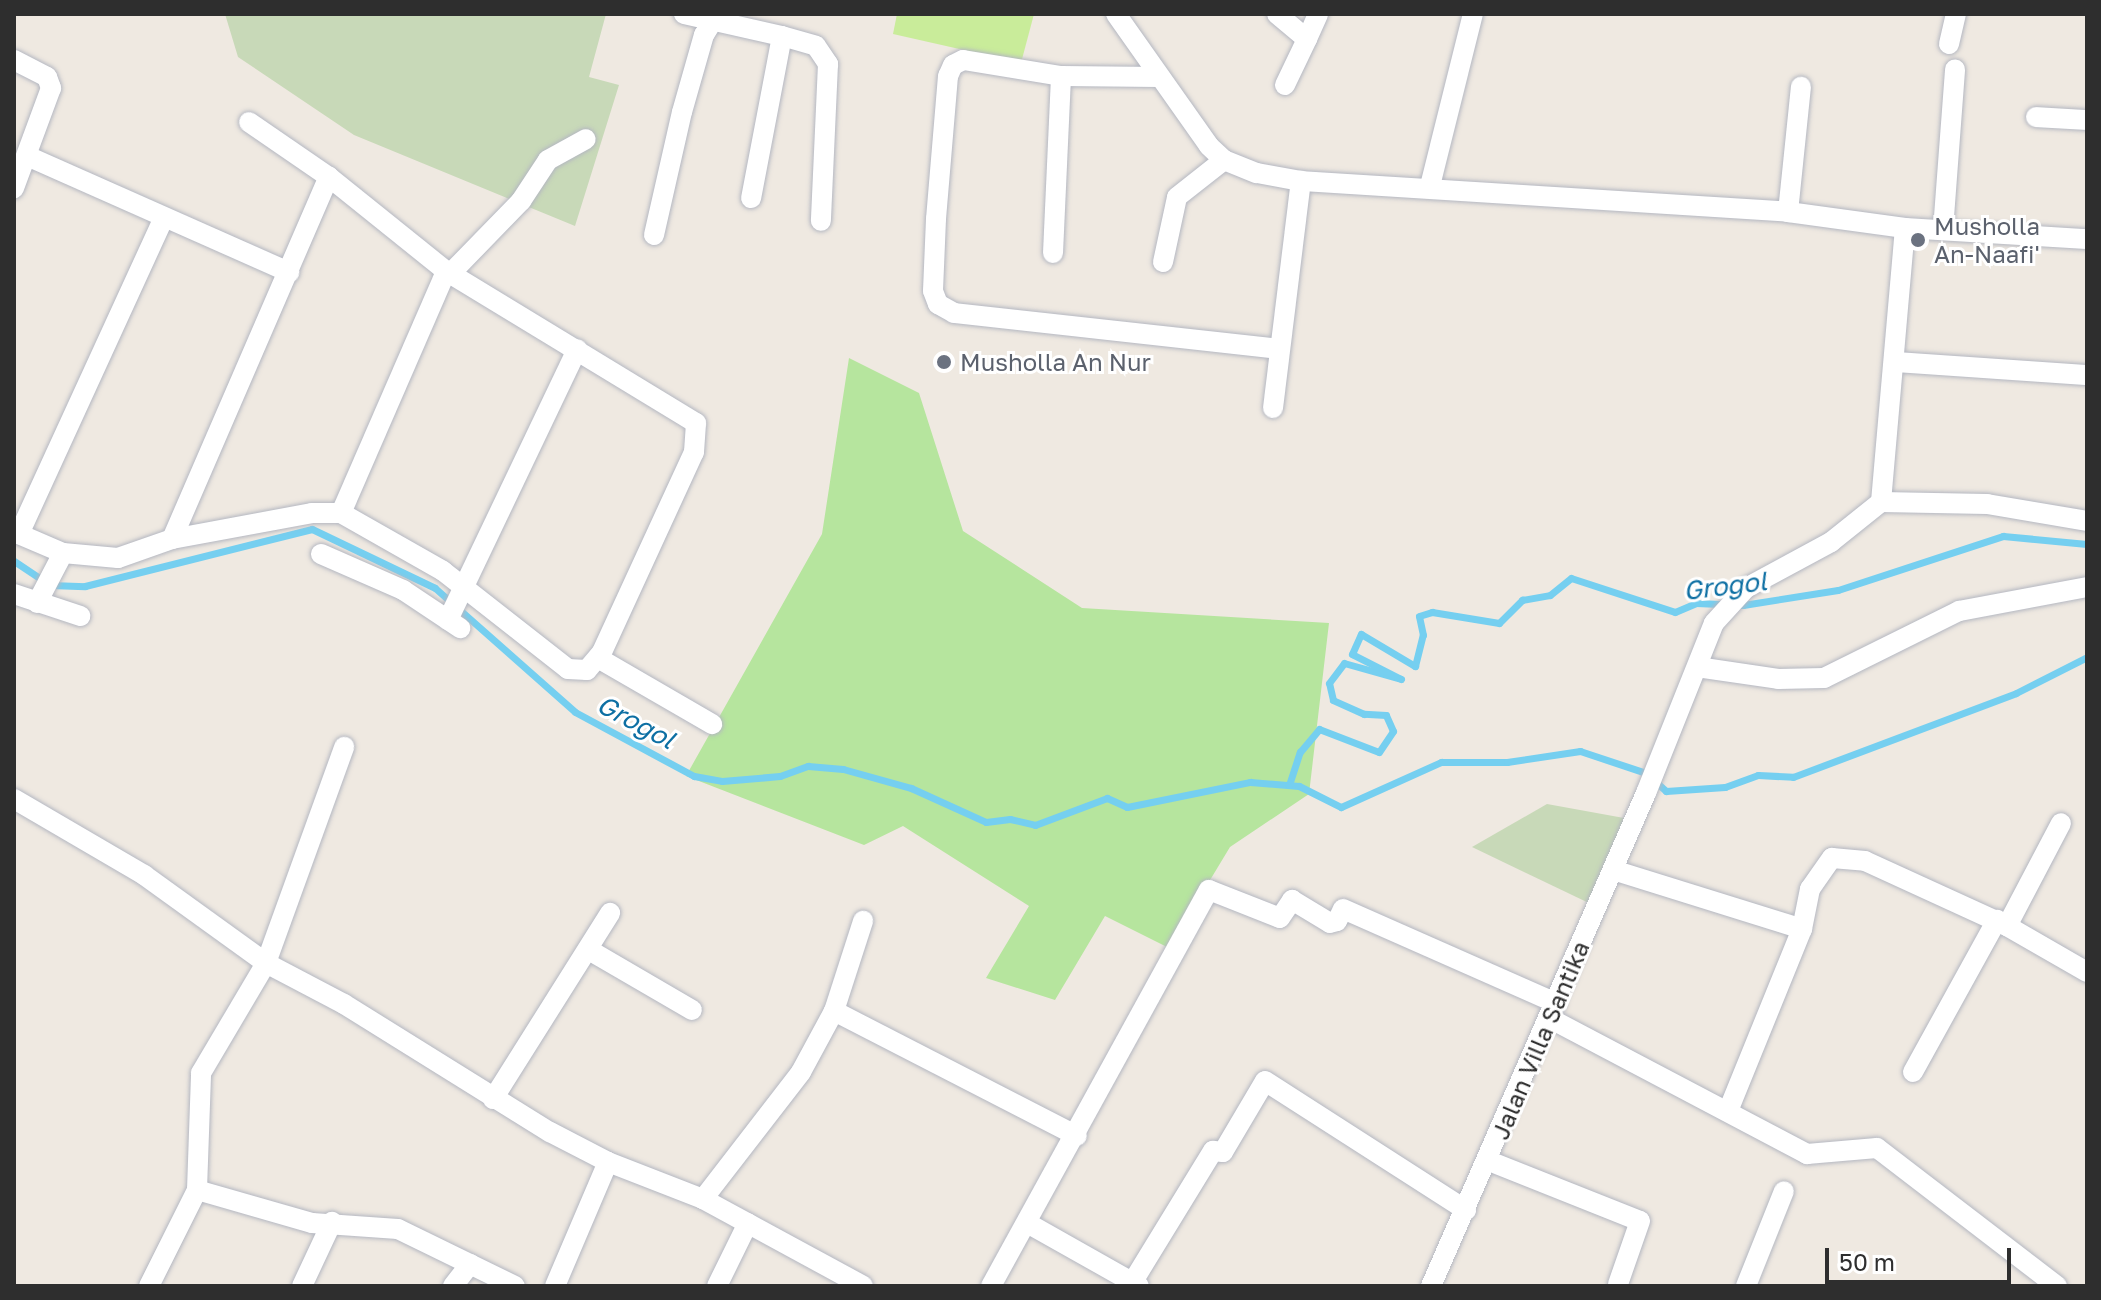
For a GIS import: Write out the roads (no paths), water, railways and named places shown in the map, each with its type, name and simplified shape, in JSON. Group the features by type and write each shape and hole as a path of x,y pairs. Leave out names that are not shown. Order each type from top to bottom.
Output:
{"street":[{"path":"684,14 716,16 816,46 828,64 821,221"},
{"path":"1116,14 1196,131 1224,160 1257,173 1301,181 1430,186 1788,212 1905,228 2087,239"},
{"path":"1277,14 1307,39"},
{"path":"1285,85 1318,14"},
{"path":"1430,186 1473,14"},
{"path":"1949,44 1956,14"},
{"path":"654,235 685,99 704,35 716,16"},
{"path":"751,198 782,36"},
{"path":"14,60 51,83 14,188"},
{"path":"1159,77 1061,76 963,60 950,70 936,219 933,291 938,304 954,313 1279,349"},
{"path":"1943,230 1955,69"},
{"path":"1053,253 1061,76"},
{"path":"1788,212 1801,87"},
{"path":"2036,117 2087,120"},
{"path":"163,220 16,533 63,553 118,558 172,539 312,513 341,513 465,587 568,669 582,671 598,658 694,452 697,430 690,418 448,273 329,177 249,122"},
{"path":"341,513 448,273 521,201 548,160 586,139"},
{"path":"27,156 163,220 289,272"},
{"path":"1163,262 1177,197 1224,160"},
{"path":"172,539 329,177"},
{"path":"1273,408 1301,181"},
{"path":"1905,228 1881,502 1987,504 2087,521"},
{"path":"321,554 403,590 454,624 465,587 577,349"},
{"path":"1895,362 2087,375"},
{"name":"Jalan Villa Santika","path":"1431,1286 1489,1161 1646,793 1714,623 1746,588 1831,542 1881,502"},
{"path":"37,603 63,553"},
{"path":"1697,667 1778,679 1824,678 1959,611 2087,587"},
{"path":"14,594 80,616"},
{"path":"598,658 712,724"},
{"path":"149,1286 197,1190 201,1073 266,963 344,747"},
{"path":"14,799 144,875 266,963 344,1004 493,1099 608,1162 703,1199 863,1286"},
{"path":"1913,1072 2061,823"},
{"path":"1728,1111 1802,929 1810,889 1832,858 1865,861 2002,923 2087,972"},
{"path":"1613,870 1802,929"},
{"path":"991,1286 1029,1224 1209,890 1280,918 1292,900 1330,923 1337,921 1343,909 1552,1010 1807,1154 1877,1148 2057,1286"},
{"path":"493,1099 610,913"},
{"path":"703,1199 801,1072 834,1011 863,921"},
{"path":"589,950 692,1010"},
{"path":"834,1011 1077,1136"},
{"path":"1029,1224 1136,1284 1213,1151 1223,1152 1265,1081 1466,1210"},
{"path":"1489,1161 1640,1221 1618,1284"},
{"path":"555,1286 608,1162"},
{"path":"197,1190 312,1223 398,1229 515,1286"},
{"path":"1746,1286 1784,1191"},
{"path":"302,1286 332,1222"},
{"path":"717,1286 748,1223"},
{"path":"453,1286 470,1264"}],"waterway":[{"name":"Grogol","path":"14,561 50,585 85,586 312,529 435,588 575,712 694,776 722,781 780,776 808,766 843,769 911,788 986,822 1010,819 1035,825 1107,798 1127,807 1250,782 1299,786 1341,807 1441,762 1507,762 1580,751 1646,773 1666,791 1725,787 1758,775 1793,777 2016,693 2087,657"},
{"name":"Grogol","path":"1289,785 1300,752 1319,729 1379,752 1393,731 1386,715 1364,714 1333,700 1329,683 1344,663 1401,679 1352,654 1361,634 1415,666 1423,635 1419,616 1432,612 1499,623 1522,600 1550,595 1571,578 1675,612 1696,603 1743,605 1838,590 2003,536 2087,544"}],"place":[{"name":"Musholla An-Naafi'","path":"1918,240"},
{"name":"Musholla An Nur","path":"944,362"}]}
